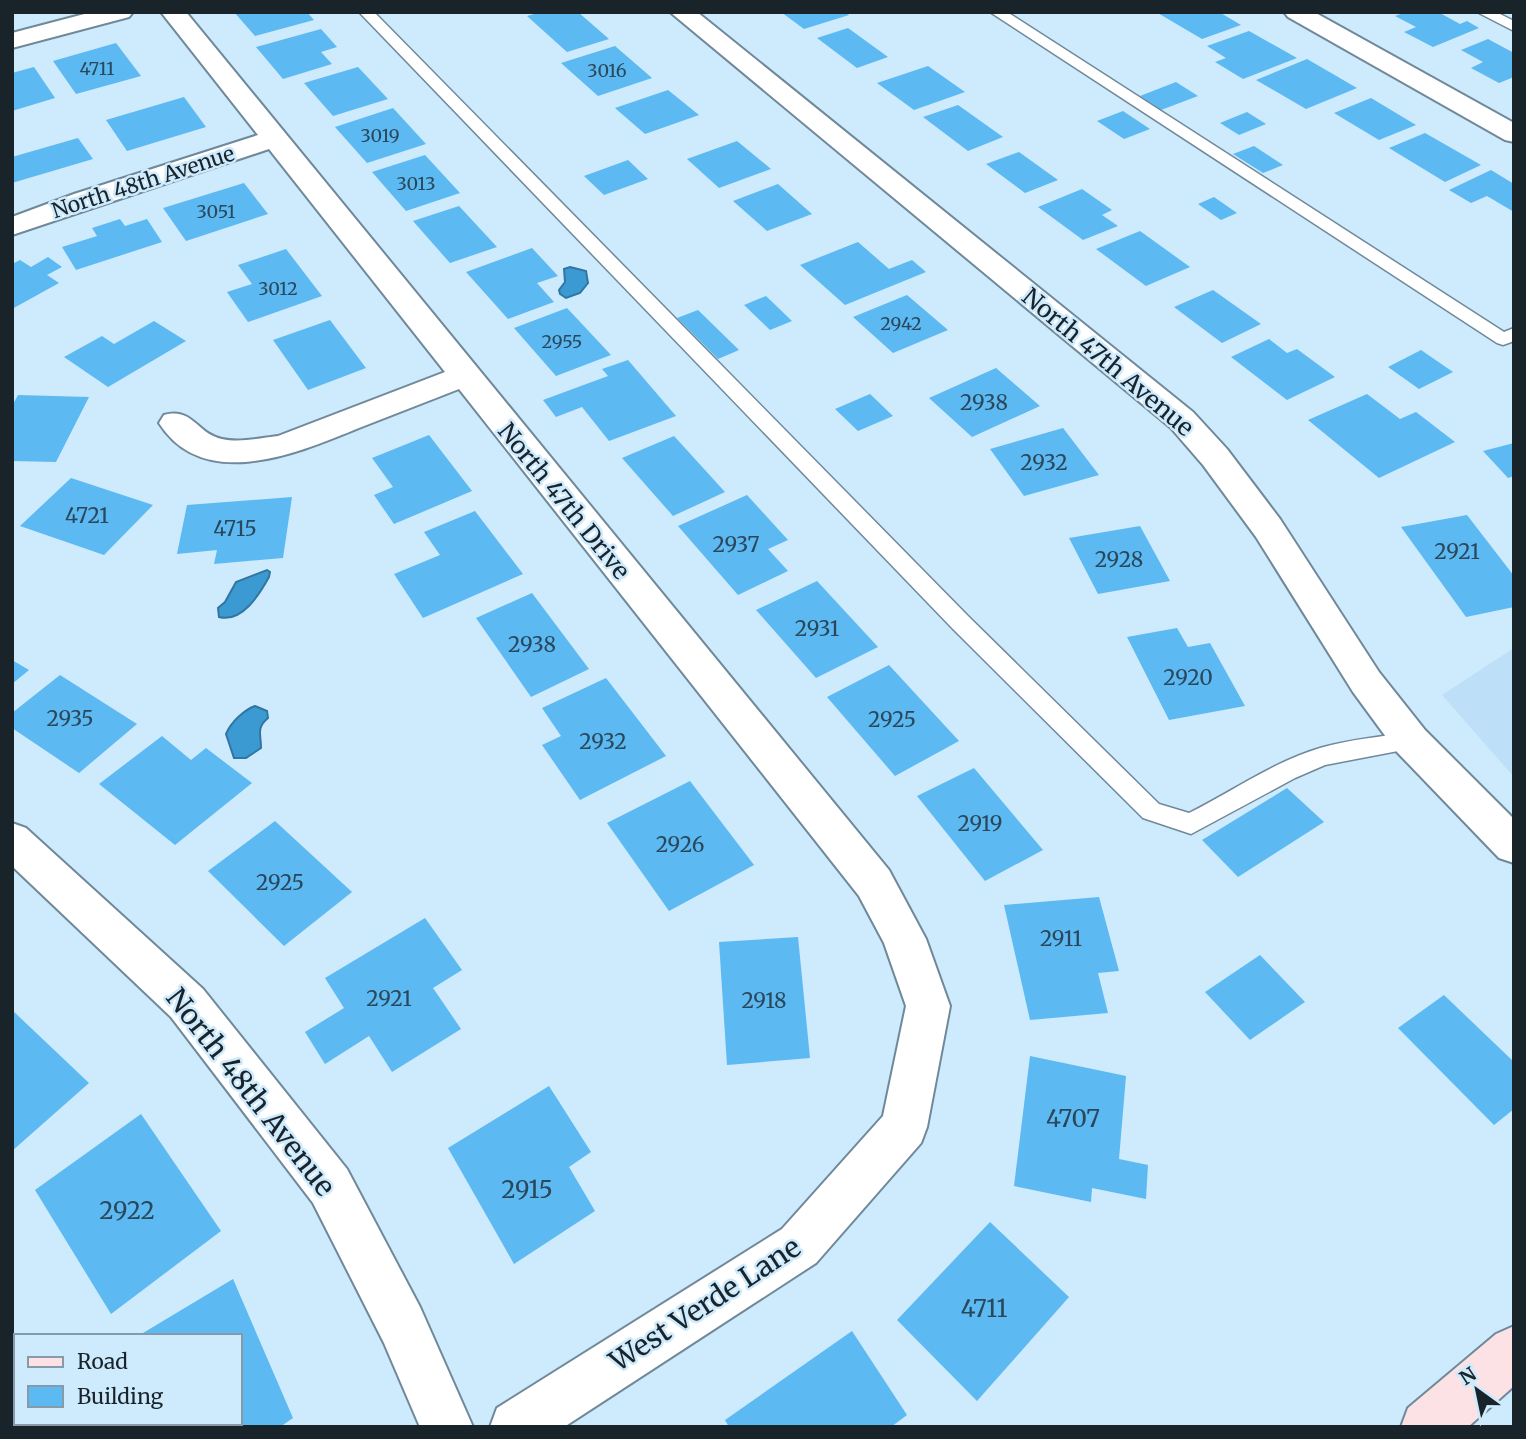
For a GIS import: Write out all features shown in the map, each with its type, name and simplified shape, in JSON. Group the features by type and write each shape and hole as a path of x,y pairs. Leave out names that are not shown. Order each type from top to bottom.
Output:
{"main road":[{"path":"1427,1427 1514,1352"}],"street":[{"path":"12,41 121,12"},
{"name":"North 47th Drive","path":"173,12 463,376 874,883 904,939 928,1006"},
{"name":"North 47th Avenue","path":"682,12 1182,420 1215,457 1268,528 1366,682 1411,741 1514,846"},
{"path":"1296,12 1514,134"},
{"name":"North 48th Avenue","path":"12,227 84,200 274,139"},
{"path":"175,423 195,440 217,450 251,451 284,446 463,376"},
{"name":"North 48th Avenue","path":"12,840 187,1003 330,1186 401,1325 447,1427"},
{"name":"West Verde Lane","path":"516,1427 799,1246 904,1126 928,1006"}],"lane":[{"path":"366,12 951,613 1151,811 1191,824 1229,806 1282,773 1323,756 1411,741"},
{"path":"997,12 1503,339 1514,334"},
{"path":"1484,12 1514,27"}],"shaded area":[{"path":"1514,648 1514,777 1442,695"}],"water":[{"path":"570,267 586,271 588,283 580,293 566,298 559,290 565,282 564,269"},
{"path":"267,570 270,572 269,577 249,606 235,616 219,617 218,608 225,602 236,582"},
{"path":"255,706 267,711 268,718 261,728 261,748 246,758 234,758 226,734 238,717"}],"building":[{"path":"234,12 307,12 314,20 255,36"},
{"path":"541,12 578,12 609,39 567,52 527,16"},
{"path":"781,12 846,12 849,15 804,29"},
{"path":"1156,12 1219,12 1241,25 1202,39"},
{"path":"1406,12 1438,12 1460,24 1467,21 1479,28 1433,47 1404,32 1416,27 1395,16"},
{"path":"848,28 888,57 857,68 817,38"},
{"path":"321,29 337,47 321,52 332,64 283,79 256,47"},
{"path":"1249,31 1297,58 1243,79 1215,62 1226,58 1207,46"},
{"path":"1488,39 1514,53 1514,77 1499,83 1471,68 1483,62 1461,50"},
{"path":"116,43 141,76 76,94 53,61"},
{"path":"615,46 652,78 598,96 561,63"},
{"path":"1307,59 1357,88 1306,109 1256,80"},
{"path":"928,66 965,92 914,110 877,83"},
{"path":"34,67 55,98 12,111 12,73"},
{"path":"358,67 388,99 333,116 304,83"},
{"path":"1176,82 1198,96 1161,110 1140,96"},
{"path":"668,90 699,115 645,134 615,108"},
{"path":"184,97 206,127 127,151 106,120"},
{"path":"1371,98 1416,125 1379,140 1334,113"},
{"path":"958,105 1003,137 968,151 923,117"},
{"path":"393,108 426,144 367,163 335,127"},
{"path":"1123,111 1150,129 1124,139 1097,121"},
{"path":"1247,112 1266,124 1239,135 1220,123"},
{"path":"1425,133 1481,165 1445,182 1389,148"},
{"path":"78,138 93,159 12,183 12,157"},
{"path":"737,141 771,169 719,188 687,159"},
{"path":"1254,146 1283,165 1263,173 1233,154"},
{"path":"1019,152 1058,180 1025,193 986,164"},
{"path":"425,155 460,193 406,211 372,172"},
{"path":"628,160 648,179 604,195 584,176"},
{"path":"1491,170 1514,184 1514,212 1487,196 1471,203 1449,190"},
{"path":"244,183 268,214 186,241 163,208"},
{"path":"778,184 812,214 767,231 733,201"},
{"path":"1082,189 1112,210 1102,215 1118,226 1083,240 1038,207"},
{"path":"1214,197 1237,213 1221,220 1198,204"},
{"path":"459,206 497,247 450,263 413,221"},
{"path":"120,219 125,226 147,219 162,242 76,270 62,247 97,236 92,228"},
{"path":"1140,231 1190,267 1146,286 1096,249"},
{"path":"858,242 889,269 912,260 926,272 845,305 800,265"},
{"path":"532,248 558,276 537,283 554,302 508,319 466,272"},
{"path":"286,249 322,296 248,322 227,292 252,284 238,265"},
{"path":"48,257 62,267 47,275 59,283 12,309 12,264 20,260 31,267"},
{"path":"1213,290 1261,324 1222,343 1174,307"},
{"path":"907,295 948,330 893,353 853,317"},
{"path":"766,296 792,321 770,330 744,305"},
{"path":"567,308 611,355 556,376 514,328"},
{"path":"698,310 739,350 718,359 677,318"},
{"path":"330,320 366,368 308,390 273,340"},
{"path":"154,321 186,341 108,387 64,357 102,336 114,344"},
{"path":"1269,339 1287,353 1297,349 1335,377 1287,400 1231,357"},
{"path":"1421,350 1453,372 1419,389 1388,367"},
{"path":"628,360 676,416 609,441 582,407 556,417 543,400 608,376 602,369"},
{"path":"996,368 1040,406 972,437 929,398"},
{"path":"870,394 893,416 858,431 835,409"},
{"path":"1367,394 1400,419 1416,412 1455,442 1379,478 1308,420"},
{"path":"18,395 89,397 56,462 12,461 12,406"},
{"path":"1063,428 1099,475 1024,496 990,449"},
{"path":"429,435 472,491 394,524 374,495 393,487 372,458"},
{"path":"674,436 725,492 673,516 622,458"},
{"path":"1514,443 1514,476 1508,478 1483,451"},
{"path":"71,478 153,505 104,555 20,526"},
{"path":"747,495 788,540 768,549 788,571 738,595 678,526"},
{"path":"292,497 283,558 214,564 217,550 177,554 187,505"},
{"path":"475,511 523,574 423,618 394,574 440,555 424,532"},
{"path":"1467,515 1514,576 1514,607 1466,617 1401,527"},
{"path":"1140,526 1170,581 1098,594 1069,538"},
{"path":"817,581 878,647 816,678 756,610"},
{"path":"532,593 589,669 531,697 476,618"},
{"path":"1177,628 1188,647 1210,643 1245,706 1169,720 1127,637"},
{"path":"12,660 29,670 12,684"},
{"path":"889,665 959,741 895,776 827,697"},
{"path":"60,675 137,724 79,773 12,728 12,713"},
{"path":"606,678 666,756 580,800 542,745 561,736 542,708"},
{"path":"162,736 191,760 206,748 252,783 175,845 99,784"},
{"path":"974,768 1043,850 985,881 917,796"},
{"path":"690,781 754,865 669,911 607,823"},
{"path":"1287,788 1324,822 1238,877 1202,840"},
{"path":"275,821 352,892 284,946 208,871"},
{"path":"1099,897 1119,971 1098,973 1108,1013 1030,1020 1004,905"},
{"path":"425,918 462,970 433,988 461,1029 392,1072 369,1036 325,1064 305,1032 344,1008 325,978"},
{"path":"798,937 810,1058 727,1065 719,942"},
{"path":"1260,955 1305,1002 1250,1040 1205,992"},
{"path":"1444,995 1514,1062 1514,1109 1494,1125 1398,1028"},
{"path":"12,1010 89,1083 12,1151"},
{"path":"1030,1056 1126,1076 1119,1159 1148,1165 1146,1199 1092,1188 1091,1202 1014,1186"},
{"path":"549,1086 591,1152 569,1167 595,1211 514,1264 448,1148"},
{"path":"141,1114 221,1231 111,1314 35,1190"},
{"path":"990,1222 1069,1297 977,1401 897,1320"},
{"path":"233,1279 293,1418 280,1427 146,1427 242,1425 242,1334 141,1334"},
{"path":"852,1331 907,1415 891,1427 729,1427 725,1420"}]}
